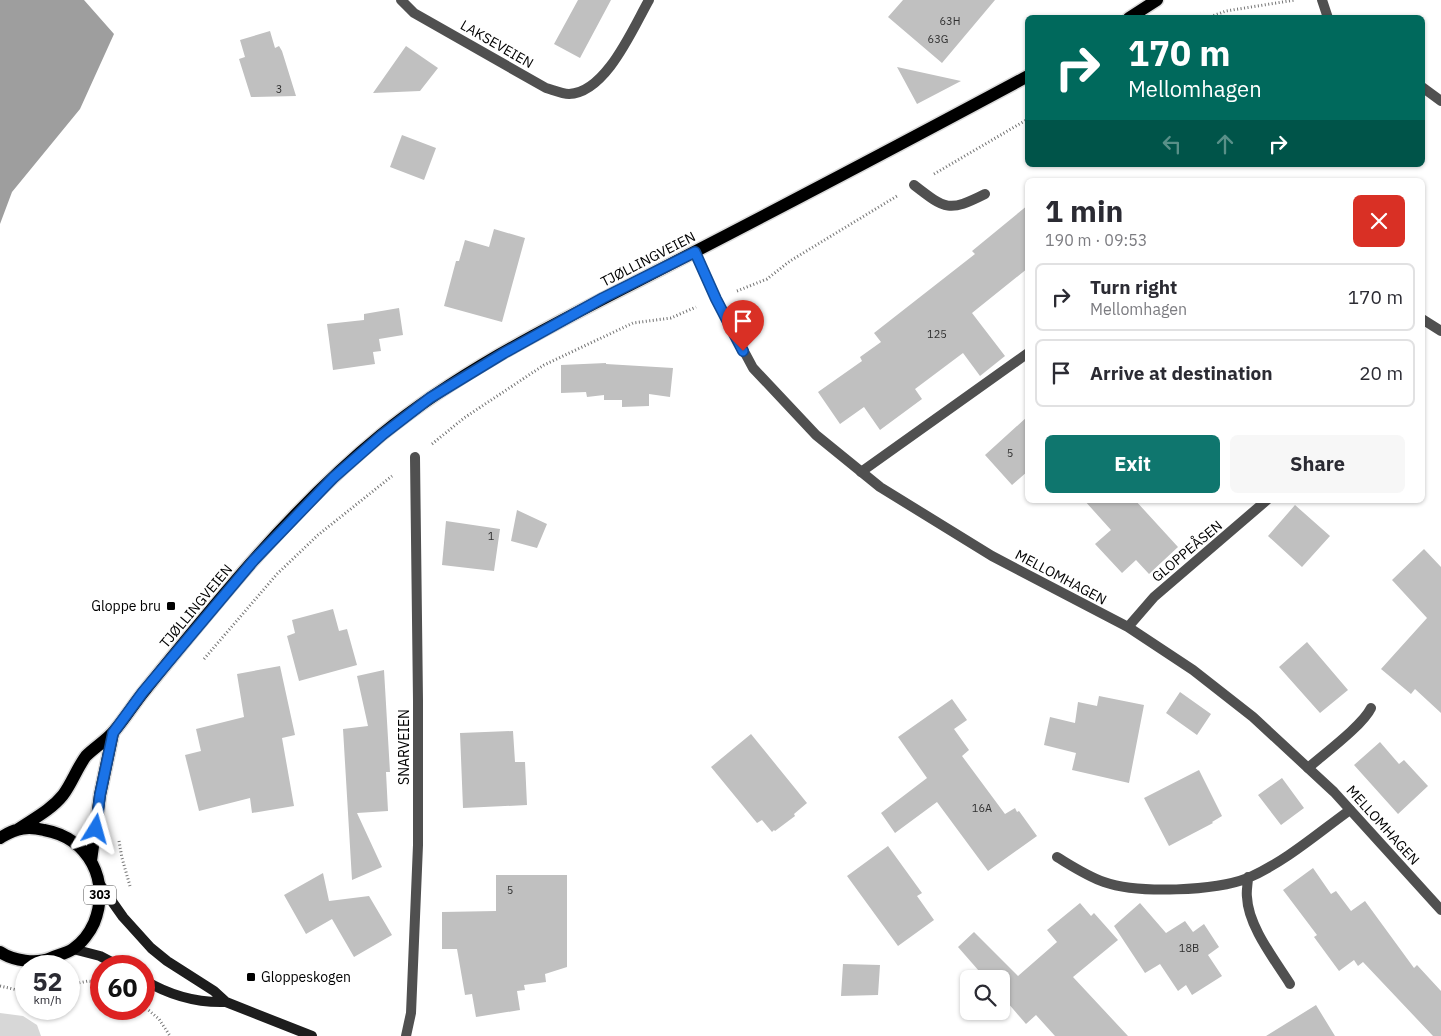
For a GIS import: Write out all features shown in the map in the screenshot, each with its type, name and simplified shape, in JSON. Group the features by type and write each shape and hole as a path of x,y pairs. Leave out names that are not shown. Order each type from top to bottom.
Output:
{"main road":[{"path":"1134,15 1157,0"},
{"name":"TJØLLINGVEIEN","path":"17,830 54,805 65,792 86,757 113,733 143,692 254,560 333,478 382,435 430,398 504,353 603,298 891,150 1025,78"},
{"name":"TJØLLINGVEIEN","path":"91,861 100,795 113,733"},
{"name":"303","path":"0,838 17,830 36,828 64,835 79,846 91,861 99,882 100,894 97,914 90,932 73,950 44,961 25,961 0,952"},
{"path":"99,882 123,917 151,948 166,961 214,991 226,1002 312,1036"},
{"path":"73,950 96,955"},
{"path":"155,986 184,997 209,1003 226,1002"}],"street":[{"name":"LAKSEVEIEN","path":"401,0 414,13 546,88 569,94 586,89 602,78 617,58 649,0"},
{"path":"1322,0 1327,15"},
{"path":"1425,89 1441,101"},
{"path":"914,185 936,203 950,208 962,205 985,194"},
{"name":"MELLOMHAGEN","path":"695,252 716,299 752,368 816,435 880,488 992,556 1128,627 1192,670 1253,717 1308,768 1350,810 1441,910"},
{"path":"1425,321 1441,332"},
{"path":"860,472 1025,355"},
{"name":"SNARVEIEN","path":"406,1036 411,1013 418,845 414,457"},
{"name":"GLOPPEÅSEN","path":"1128,627 1154,597 1264,503"},
{"path":"1308,768 1350,731 1371,708"},
{"path":"1057,857 1106,883 1137,888 1179,889 1214,886 1248,878 1297,849 1350,810"},
{"path":"1248,878 1246,897 1250,912 1261,938 1290,984"}],"path":[{"path":"1215,15 1226,11 1295,0"},
{"path":"202,662 283,568 318,535 464,418 544,365 633,323 671,318 767,279 790,261 914,185 1025,121"},
{"path":"119,840 130,887"},
{"path":"0,986 15,989"},
{"path":"155,1016 170,1036"}],"shaded area":[{"path":"0,0 84,0 114,34 80,109 12,192 0,224"},
{"path":"0,1013 15,1015 15,1020 29,1020 37,1025 41,1036 0,1036"}],"building":[{"path":"578,0 611,0 580,58 554,44"},
{"path":"903,0 995,0 942,63 888,17"},
{"path":"270,31 275,48 279,46 282,51 296,96 251,97 239,59 245,57 240,40"},
{"path":"406,46 438,68 420,91 373,93"},
{"path":"897,67 961,81 917,104"},
{"path":"402,135 436,148 424,180 390,167"},
{"path":"1025,207 1025,270 972,313 1005,356 980,376 963,353 915,389 922,399 880,430 864,407 840,424 818,392 862,361 860,357 881,342 874,333 975,254 972,251"},
{"path":"494,229 525,238 502,322 444,306 456,261 459,261 465,240 489,247"},
{"path":"399,308 403,335 379,339 381,351 373,352 375,364 333,370 327,324 364,320 364,314"},
{"path":"606,363 673,368 670,397 649,394 649,406 622,407 622,400 604,400 604,395 587,397 586,392 561,393 561,365"},
{"path":"1025,419 1025,474 1012,485 985,455"},
{"path":"1087,503 1138,503 1178,547 1149,574 1136,560 1122,573 1095,544 1111,530"},
{"path":"1295,505 1330,536 1302,567 1268,536"},
{"path":"517,510 547,524 537,548 511,541"},
{"path":"446,521 500,529 494,571 442,565"},
{"path":"1424,549 1441,567 1441,713 1415,689 1411,694 1381,669 1427,618 1392,580"},
{"path":"333,609 339,631 347,629 357,665 299,681 287,636 295,633 292,620"},
{"path":"1307,642 1348,690 1320,713 1279,667"},
{"path":"280,666 295,735 282,738 294,806 252,813 250,798 199,811 185,755 201,751 196,729 244,717 237,674"},
{"path":"384,670 390,772 386,772 388,811 357,813 382,867 352,880 343,729 368,726 357,676"},
{"path":"1180,692 1211,714 1197,735 1166,713"},
{"path":"1099,696 1144,705 1129,783 1072,770 1076,753 1044,745 1050,717 1075,723 1078,702 1097,706"},
{"path":"952,699 967,720 954,729 969,750 962,756 1005,814 1015,808 1037,836 988,871 937,802 895,833 881,813 927,778 898,737"},
{"path":"513,731 515,762 525,762 527,805 463,808 460,733"},
{"path":"751,734 807,803 794,814 795,816 772,832 762,820 757,823 711,767"},
{"path":"1380,742 1399,764 1404,760 1428,786 1398,814 1354,765"},
{"path":"1199,770 1222,816 1213,823 1169,846 1144,798"},
{"path":"1282,778 1304,808 1281,825 1258,795"},
{"path":"888,846 922,893 917,896 934,920 898,946 847,876"},
{"path":"1313,868 1331,894 1336,891 1351,911 1365,901 1414,968 1417,965 1441,991 1441,1036 1433,1036 1363,962 1358,966 1354,960 1339,971 1314,937 1317,935 1283,890"},
{"path":"323,873 329,901 369,896 392,935 354,957 332,919 306,934 284,895"},
{"path":"496,875 567,875 567,967 545,974 546,982 524,985 525,990 517,991 520,1010 476,1017 472,994 465,995 457,949 442,949 442,912 496,911"},
{"path":"1080,903 1091,916 1094,913 1118,940 1073,977 1128,1036 1055,1036 1036,1015 1026,1024 1010,1005 1010,970 978,970 958,947 974,932 1018,976 1057,942 1047,930"},
{"path":"1140,903 1166,933 1185,921 1193,932 1204,924 1219,947 1208,955 1222,976 1192,995 1186,985 1178,991 1160,964 1145,973 1114,926"},
{"path":"843,964 880,965 878,995 841,996"},
{"path":"1316,1005 1335,1036 1266,1036"}],"place":[{"name":"Gloppe bru","path":"171,606"},
{"name":"Gloppeskogen","path":"251,977"}],"route":[{"path":"96,829 100,795 113,733 143,692 254,560 308,503 382,435 430,398 504,353 603,298 695,252 716,299 743,351"}]}
